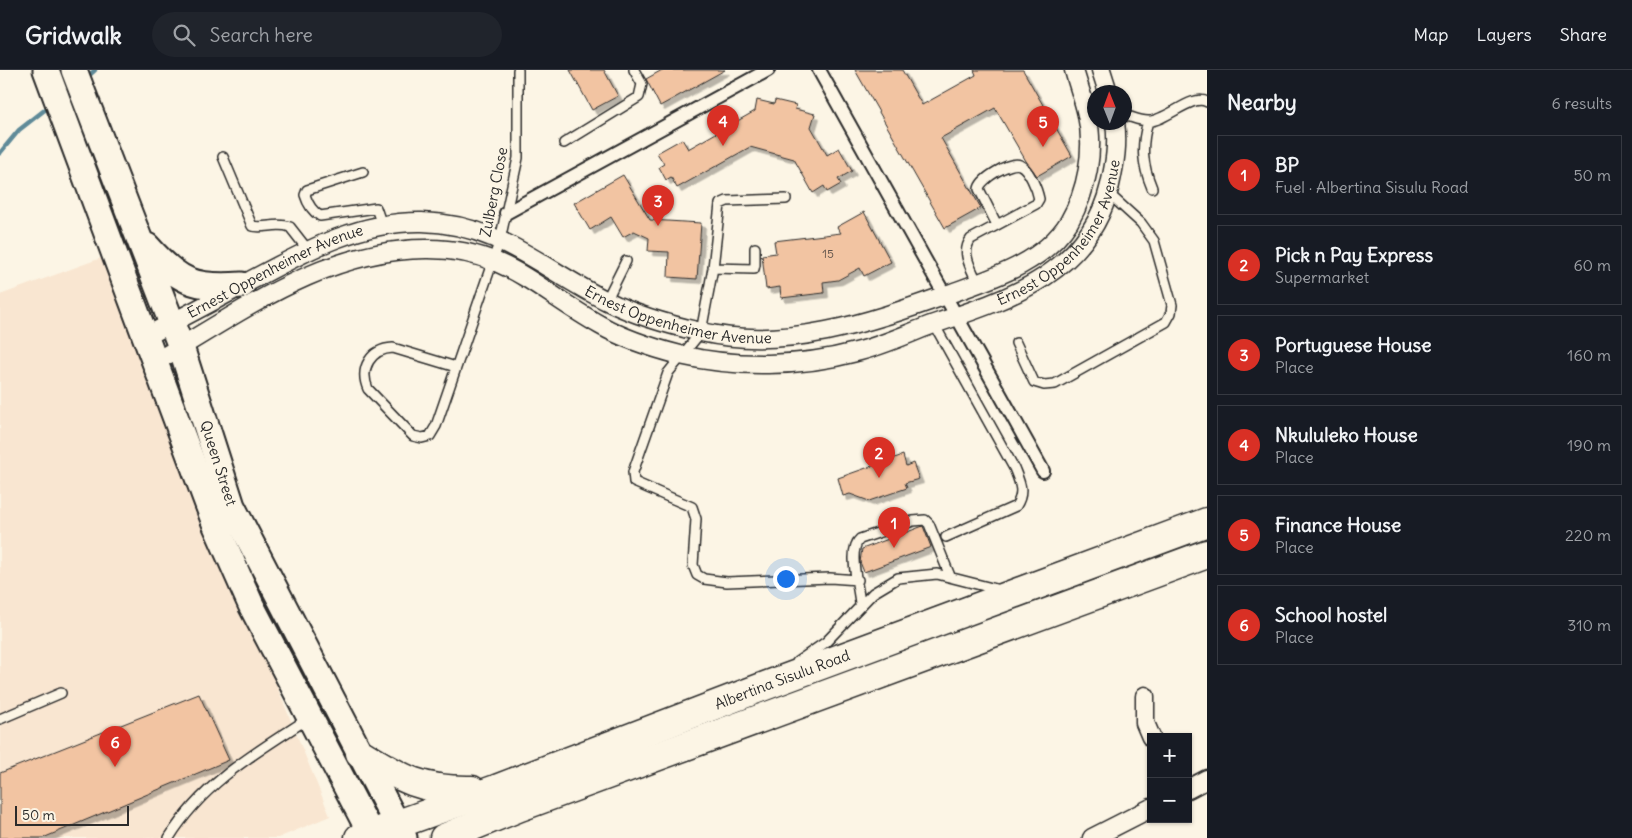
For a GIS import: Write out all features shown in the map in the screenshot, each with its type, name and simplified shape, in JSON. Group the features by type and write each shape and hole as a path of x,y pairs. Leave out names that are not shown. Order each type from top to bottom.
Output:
{"main road":[{"name":"Queen Street","path":"46,70 224,546 367,836"},
{"name":"Queen Street","path":"74,70 181,347 232,506 400,831"},
{"path":"139,237 168,267 190,281 208,287 242,285"},
{"name":"Albertina Sisulu Road","path":"367,836 400,831 496,789 765,686 1207,522"},
{"name":"Albertina Sisulu Road","path":"444,838 520,807 1207,554"},
{"path":"360,753 399,777 429,788 448,790 496,789"},
{"path":"491,838 499,826 520,807"}],"street":[{"path":"506,214 768,70"},
{"path":"819,70 1043,471"},
{"name":"Ernest Oppenheimer Avenue","path":"145,337 308,250 340,236 395,223 445,224 475,230 529,254 606,301 662,322 701,332 749,338 807,334 857,324 907,309 1001,275 1039,253 1064,229 1075,209 1090,160 1087,114 1074,70"},
{"path":"1101,70 1106,85"},
{"name":"Ernest Oppenheimer Avenue","path":"155,362 207,330 274,293 332,266 392,250 428,248 470,252 493,259 534,281 601,326 623,336 681,355 745,363 782,363 858,352 956,317 1036,284 1052,274 1077,251 1092,229 1108,193 1116,160 1116,130"},
{"path":"907,309 915,331"},
{"path":"1145,696 1145,723 1149,733"},
{"path":"1192,786 1207,778"},
{"path":"1092,838 1147,810"}],"lane":[{"name":"Zulberg Close","path":"456,367 393,348 382,348 374,354 363,370 368,388 413,436 422,438 430,436 436,426 500,240 518,158 518,70"},
{"path":"564,143 639,96 642,84 634,70"},
{"path":"1132,117 1148,121 1157,119 1195,101 1203,100 1207,102"},
{"path":"1148,121 1142,152 1144,169 1152,188"},
{"path":"223,157 252,226 262,228 279,224 290,226 308,250"},
{"path":"978,284 965,249 971,239 1036,204 1039,199 1024,168 1018,164 1012,164 984,179 980,184 979,189 996,225"},
{"path":"363,172 308,190 305,195 306,200 313,211 320,216 376,208 382,225"},
{"path":"1016,342 1034,382 1044,385 1055,384 1166,322 1171,313 1172,305 1154,241 1141,224 1108,193"},
{"path":"786,199 722,202 719,209 713,268 701,332 681,355 662,387 632,476 634,482 692,507 696,519 693,561 697,574 704,579 714,581 830,578 858,580"},
{"path":"713,268 754,269 756,265 754,248"},
{"path":"606,301 626,261"},
{"path":"934,324 1014,468 1021,486 1022,496 1016,506 946,537"},
{"path":"860,604 853,553 857,540 919,520 929,524 950,576"},
{"path":"765,686 826,642 860,604 882,586 898,578 924,574 950,576 995,590 1030,588"},
{"path":"0,719 61,693"},
{"path":"169,838 184,814 211,785 309,718"}],"shaded area":[{"path":"101,258 330,816 278,838 0,838 0,295"}],"building":[{"path":"570,70 604,70 618,96 592,110"},
{"path":"662,70 725,70 660,106 646,79"},
{"path":"855,70 902,70 922,105 976,75 974,70 1023,70 1072,156 1037,176 995,108 941,138 981,208 945,228"},
{"path":"757,100 774,104 775,100 796,105 795,109 815,114 811,127 827,155 839,148 852,171 838,179 841,184 827,192 824,186 813,193 794,159 750,147 677,188 671,177 666,180 659,167 664,164 657,153 682,139 688,149 755,111"},
{"path":"623,175 650,220 701,223 697,279 668,277 669,252 648,251 649,238 634,231 623,237 611,217 590,230 574,203"},
{"path":"864,212 891,262 864,276 860,268 838,280 823,282 824,293 781,298 780,287 766,289 762,255 776,253 774,241 841,233 837,227"},
{"path":"903,455 906,466 913,463 919,479 905,483 907,488 869,501 850,494 843,496 838,478"},
{"path":"923,526 931,547 864,572 860,562 862,549"},
{"path":"199,694 229,760 43,838 0,838 0,773"}],"waterway":[{"path":"85,79 95,70"},
{"path":"0,153 19,130 51,105"}],"place":[{"name":"Nkululeko House","path":"723,146"},
{"name":"Finance House","path":"1043,147"},
{"name":"Portuguese House","path":"658,226"},
{"name":"Pick n Pay Express","path":"879,478"},
{"name":"BP","path":"894,548"},
{"name":"School hostel","path":"115,767"}]}
